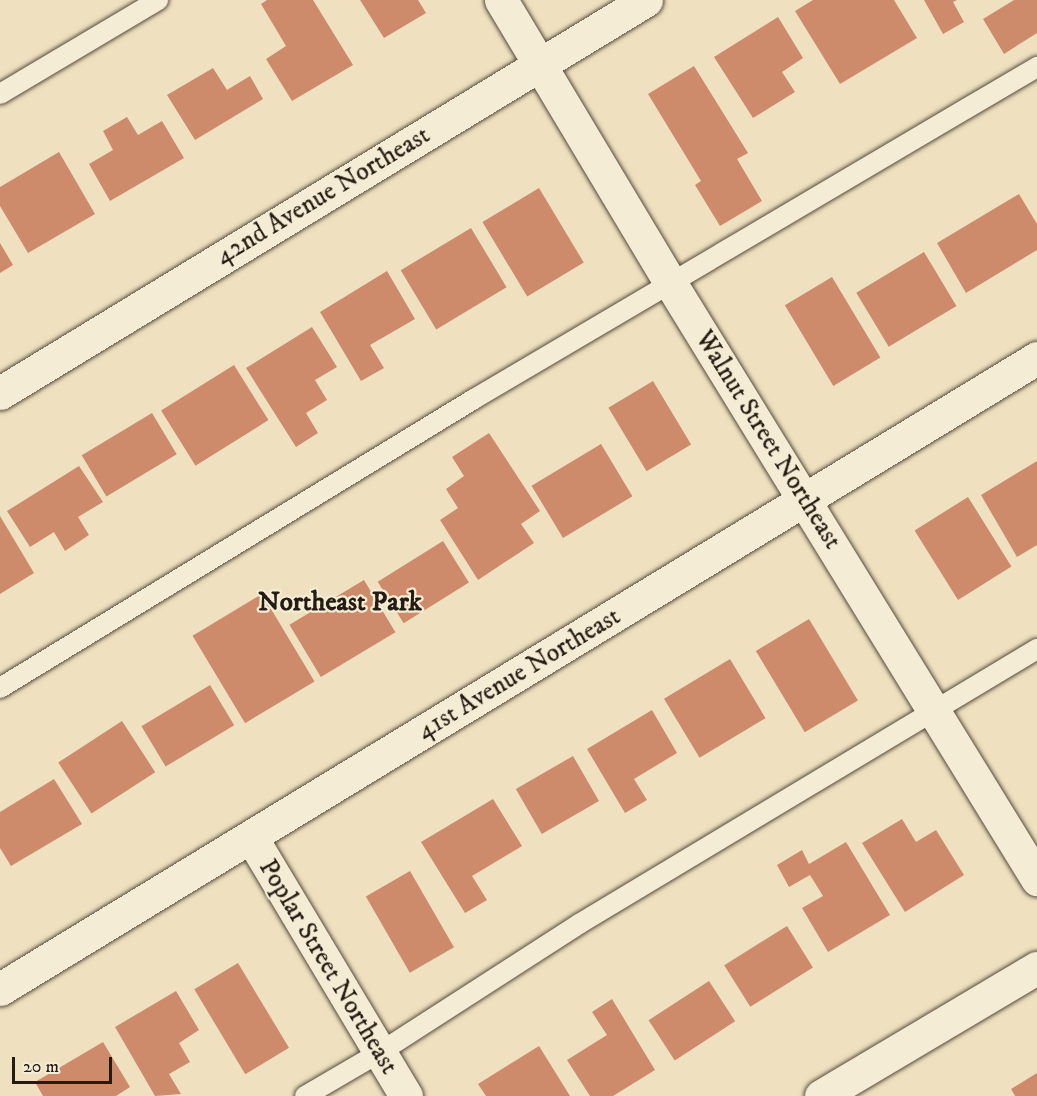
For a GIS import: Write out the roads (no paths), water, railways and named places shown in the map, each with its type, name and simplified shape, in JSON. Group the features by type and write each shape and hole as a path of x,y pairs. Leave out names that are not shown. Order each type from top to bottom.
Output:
{"street":[{"name":"Walnut Street Northeast","path":"501,0 671,284 936,711 1037,879"},
{"name":"42nd Avenue Northeast","path":"0,393 646,0"},
{"name":"41st Avenue Northeast","path":"0,989 1037,358"},
{"name":"Poplar Street Northeast","path":"251,837 405,1096"},
{"path":"821,1096 1037,968"}],"lane":[{"path":"0,94 158,0"},
{"path":"0,688 474,399 1037,67"},
{"path":"305,1096 380,1053 579,924 1037,649"}],"district":[{"name":"Northeast Park","path":"340,603"}]}
